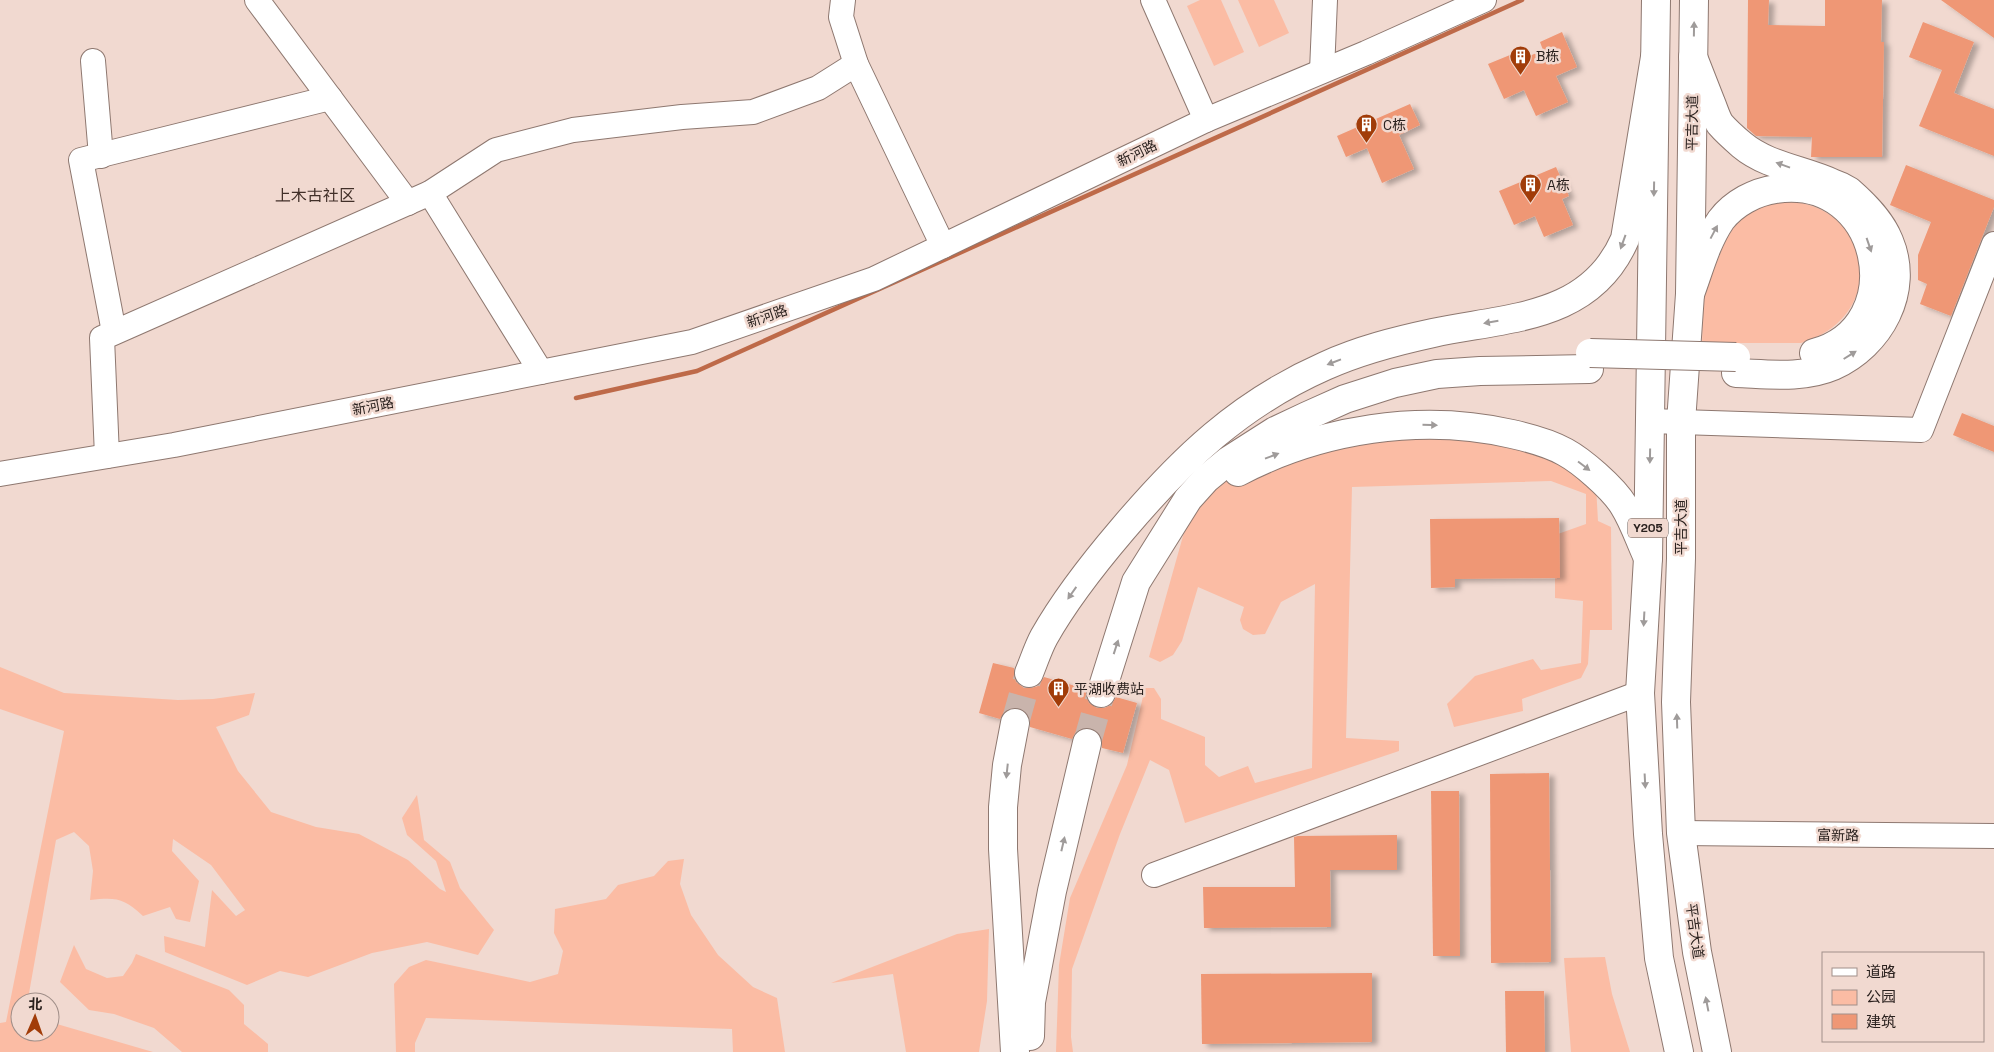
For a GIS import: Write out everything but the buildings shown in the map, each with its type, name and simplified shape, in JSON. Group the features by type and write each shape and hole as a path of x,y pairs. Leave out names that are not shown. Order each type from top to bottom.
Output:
{"main road":[{"name":"Y205","path":"1656,0 1648,558 1640,693 1648,834 1659,958 1679,1052"},
{"name":"平吉大道","path":"1694,0 1690,294 1681,422 1676,702 1681,833 1697,952 1717,1052"},
{"path":"1029,672 1043,638 1090,567 1145,503 1192,453 1228,422 1266,396 1326,365 1380,345 1538,314 1566,302 1604,275 1618,257 1626,239 1655,57"},
{"path":"1090,567 1194,467 1218,448 1267,417 1339,384 1391,367 1435,358 1479,354 1590,361 1736,365 1789,374 1813,372 1833,366 1868,342 1882,326 1892,299 1894,285 1895,262 1890,242 1879,222 1847,190 1824,179 1765,158 1743,146 1720,123 1693,57"},
{"path":"1690,294 1712,234 1722,219 1735,206 1751,196 1768,190 1786,187 1805,189 1822,194 1838,203 1858,222 1870,246 1874,264 1874,282 1870,300 1862,316 1851,331 1829,347 1804,356 1736,365"},
{"path":"1101,693 1136,582 1188,499 1206,479 1228,461 1267,436 1307,416 1345,399 1396,383 1437,374 1590,361"},
{"path":"1136,582 1180,521 1198,501 1227,478 1261,460 1308,443 1343,434 1388,427 1426,424 1496,430 1533,439 1565,452 1597,476 1624,505 1648,558"},
{"path":"1015,723 1007,765 1003,807 1003,849 1015,1052"},
{"path":"1030,1052 1030,1002 1052,891 1087,743"},
{"path":"1044,1052 1041,1000 1052,891"},
{"path":"1003,1052 1007,1021 1006,892"}],"street":[{"path":"257,0 408,203"},
{"path":"842,0 841,17 856,64 943,246"},
{"path":"1153,0 1206,120"},
{"path":"1322,71 1325,0"},
{"name":"新河路","path":"0,474 174,445 692,342 874,279 1206,120 1484,0"},
{"path":"93,61 101,156"},
{"path":"107,456 102,338 430,193 496,150 573,130 682,117 753,112 818,88 856,64"},
{"path":"114,332 81,160 330,98"},
{"path":"430,193 541,372"},
{"path":"1650,421 1921,430 1994,244"},
{"path":"1154,875 1640,693"},
{"name":"富新路","path":"1681,833 1994,836"}],"green space":[{"path":"1200,0 1221,0 1244,52 1214,66 1187,6"},
{"path":"1238,0 1274,0 1289,33 1259,47"},
{"path":"1787,201 1817,208 1839,222 1854,242 1860,265 1859,289 1848,311 1829,330 1801,343 1702,343 1704,296 1732,230 1739,221 1758,208"},
{"path":"1511,428 1596,486 1598,521 1611,527 1612,630 1590,630 1588,664 1581,678 1522,699 1523,711 1454,727 1447,704 1475,676 1533,659 1541,670 1581,663 1583,601 1555,598 1555,535 1586,524 1586,494 1551,481 1352,487 1346,738 1399,741 1399,751 1185,823 1169,770 1150,760 1120,834 1072,969 1071,1037 1073,1052 1056,1052 1059,965 1070,898 1127,765 1145,688 1154,688 1161,699 1161,719 1205,737 1205,765 1219,777 1248,766 1255,783 1312,768 1315,584 1281,602 1265,634 1253,635 1243,629 1240,620 1244,607 1198,587 1182,641 1173,655 1160,662 1149,657 1183,536 1194,509 1214,486 1277,448"},
{"path":"0,667 64,693 178,700 213,699 255,693 249,715 216,727 238,771 271,812 316,827 359,834 408,860 440,889 446,892 436,861 407,835 402,818 417,795 424,840 450,862 460,888 494,930 478,955 427,942 372,953 308,977 280,971 247,985 165,952 164,936 205,947 212,890 236,916 245,910 211,865 173,839 172,851 199,881 190,922 176,919 170,907 143,916 130,905 119,900 90,900 93,871 89,846 74,832 56,840 29,992 12,992 64,731 0,709"},
{"path":"684,859 680,884 691,915 718,955 753,987 777,998 785,1052 733,1052 732,1029 426,1018 415,1043 415,1052 396,1052 394,984 409,967 426,960 530,982 558,974 563,951 554,933 555,909 606,899 618,885 654,876 668,861"},
{"path":"989,929 987,1001 979,1052 906,1052 893,974 831,983 957,934"},
{"path":"74,945 86,969 107,978 123,976 136,954 229,990 244,1005 244,1024 268,1044 268,1052 182,1052 154,1028 114,1014 89,1010 60,982"},
{"path":"1605,957 1612,994 1630,1052 1571,1052 1564,958"},
{"path":"10,1002 10,1042 60,1042 60,1025 153,1052 0,1052 0,1023 6,1022"}],"waterway":[{"path":"576,398 697,371 1522,0"}],"tunnel":[{"path":"1015,723 1029,673"},
{"path":"1087,743 1101,693"}],"place":[{"name":"B栋","path":"1520,75"},
{"name":"C栋","path":"1367,144"},
{"name":"A栋","path":"1531,204"},
{"name":"平湖收费站","path":"1058,708"}],"district":[{"name":"上木古社区","path":"315,195"}]}
